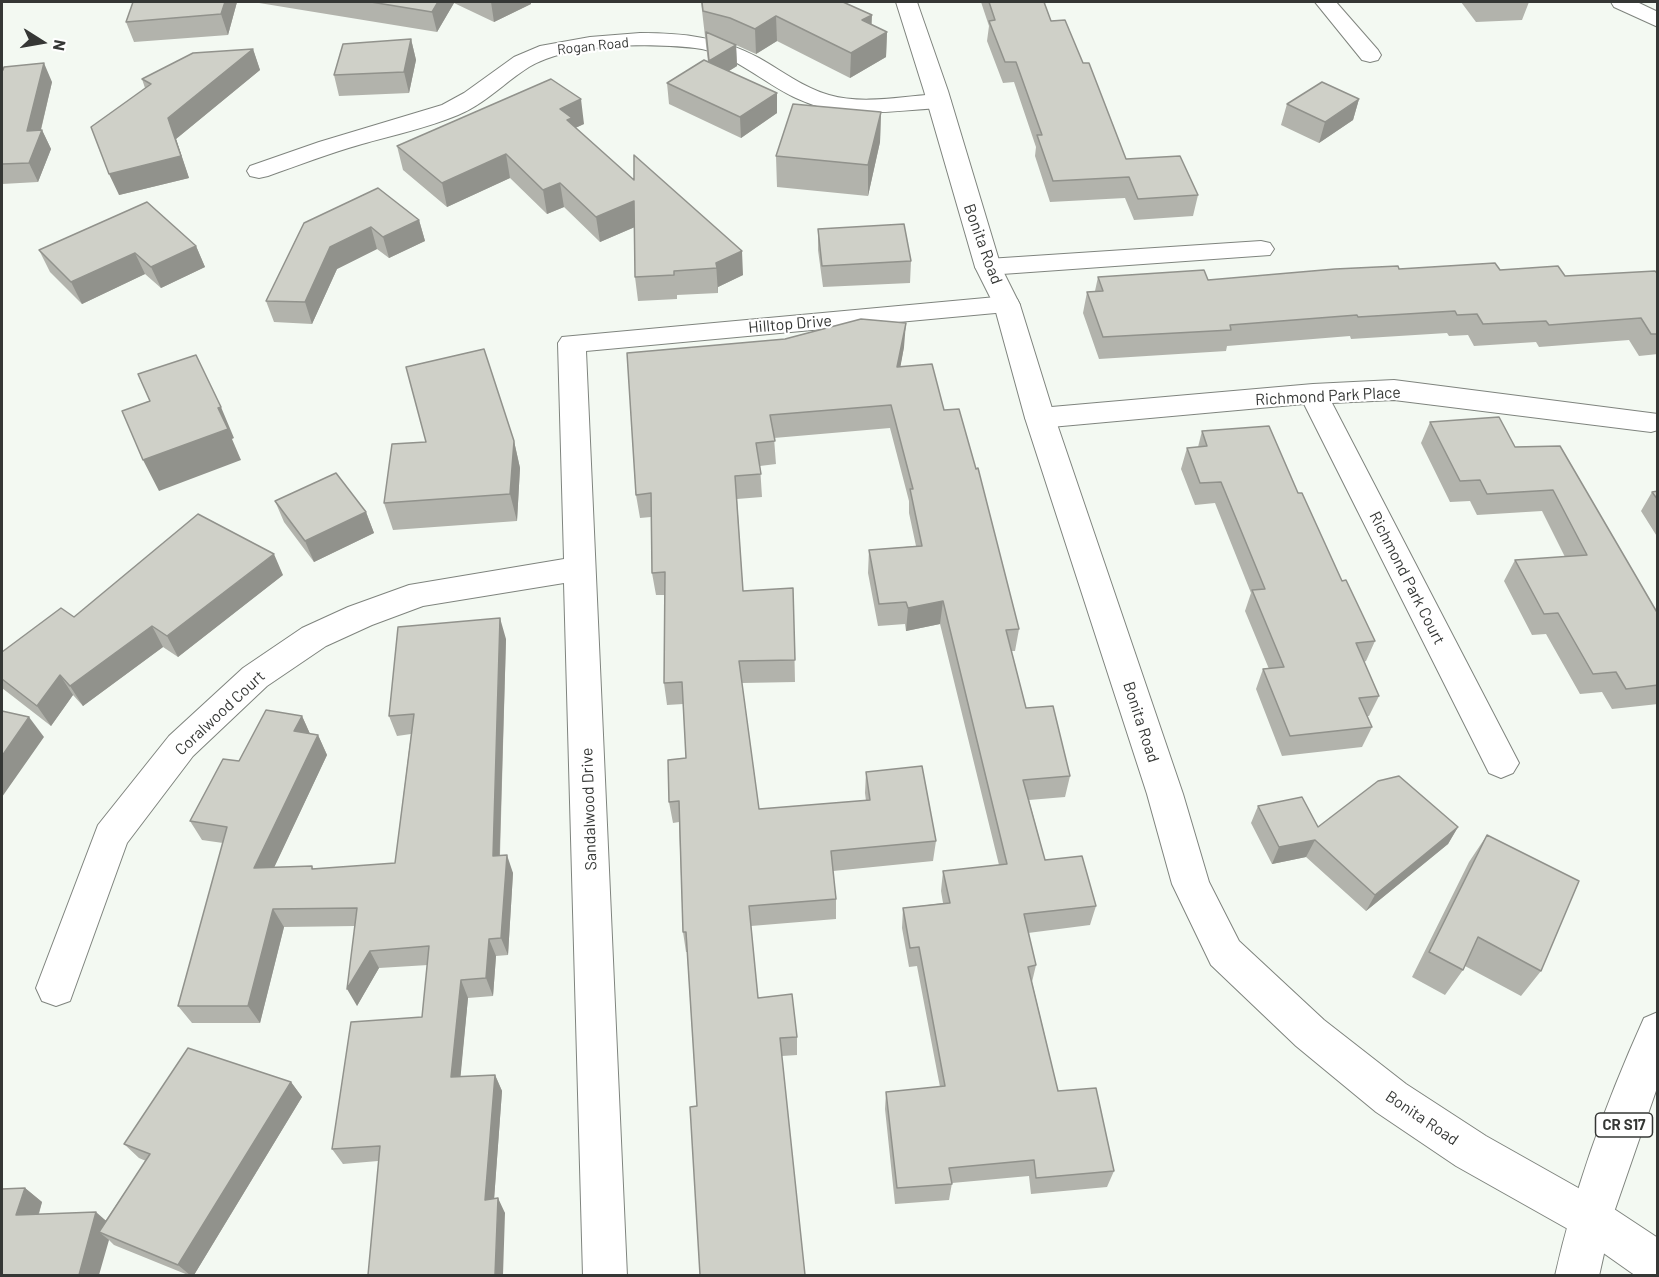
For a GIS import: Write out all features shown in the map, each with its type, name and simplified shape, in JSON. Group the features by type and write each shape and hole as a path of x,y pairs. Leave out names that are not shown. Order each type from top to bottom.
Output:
{"street":[{"name":"Bonita Road","path":"906,2 939,101 988,267 1007,305 1040,418 1158,772 1191,884 1225,953 1310,1033 1391,1098 1471,1151 1590,1218 1658,1264"},
{"path":"1325,2 1370,55"},
{"path":"1622,2 1658,21"},
{"name":"Rogan Road","path":"260,171 450,109 480,95 508,70 525,60 562,46 655,40 699,42 737,55 806,95 841,106 939,101"},
{"path":"988,267 1261,249"},
{"name":"Hilltop Drive","path":"572,343 1007,305"},
{"name":"Sandalwood Drive","path":"572,343 605,1275"},
{"name":"Richmond Park Place","path":"1040,418 1313,394 1394,390 1651,422"},
{"name":"Richmond Park Court","path":"1313,394 1501,763"},
{"name":"Coralwood Court","path":"56,988 111,836 181,746 255,677 314,637 360,616 420,594 581,568"},
{"name":"CR S17","path":"1577,1275 1590,1218 1646,1059 1658,1032"}],"building":[{"path":"133,2 225,2 221,14 126,22"},
{"path":"371,2 438,2 432,12"},
{"path":"702,2 843,2 872,15 862,20 887,32 851,53 776,16 755,29 730,18 703,11"},
{"path":"989,2 1044,2 1051,21 1065,20 1083,63 1089,63 1126,159 1180,156 1198,195 1138,199 1129,177 1053,181 1037,135 1042,135 1016,62 1005,62 989,21 995,20"},
{"path":"706,32 736,45 709,61"},
{"path":"411,39 404,72 334,75 343,44"},
{"path":"253,49 168,118 181,156 109,174 91,127 151,84 142,79 193,53"},
{"path":"704,60 777,93 740,117 667,83"},
{"path":"44,63 27,131 42,130 29,163 2,164 2,70 4,67"},
{"path":"551,79 581,99 560,109 572,118 567,120 634,180 634,155 742,251 716,263 717,268 674,271 674,275 635,277 634,201 596,217 560,183 543,190 506,154 442,183 397,146"},
{"path":"1322,82 1359,99 1325,122 1287,104"},
{"path":"793,104 881,112 868,165 776,156"},
{"path":"378,188 419,220 383,237 371,227 330,247 305,302 266,301 304,223"},
{"path":"147,202 196,246 151,267 135,253 71,282 39,250"},
{"path":"904,224 911,261 822,266 818,229"},
{"path":"1495,263 1500,270 1558,266 1565,276 1655,271 1658,274 1658,334 1651,334 1641,318 1549,325 1546,321 1483,324 1477,314 1457,315 1455,311 1358,317 1357,315 1230,325 1231,330 1103,337 1087,292 1103,291 1098,277 1204,270 1208,280 1335,269 1398,266 1399,269"},
{"path":"861,319 906,323 897,367 932,364 944,410 959,409 976,469 978,468 1019,629 1006,630 1026,708 1053,706 1070,776 1023,780 1045,860 1082,856 1096,906 1024,914 1036,965 1028,967 1058,1091 1096,1088 1114,1171 1036,1178 1034,1160 949,1168 952,1184 897,1188 886,1092 945,1086 919,947 910,948 903,908 950,903 943,871 1007,864 943,601 908,608 906,602 879,604 869,550 922,546 910,489 913,489 891,405 770,415 775,441 756,443 761,474 735,476 743,591 793,588 795,660 739,661 759,809 870,800 866,772 922,766 936,841 831,851 836,899 749,906 758,998 792,994 797,1037 780,1038 805,1275 700,1275 690,1107 697,1106 686,932 683,932 679,801 669,802 668,760 686,758 682,682 664,683 665,572 652,573 651,493 636,495 627,353 785,339"},
{"path":"484,349 514,441 510,494 384,503 392,444 426,442 406,367"},
{"path":"196,355 221,407 218,408 228,429 143,460 122,411 150,401 138,374"},
{"path":"1499,417 1515,447 1560,446 1658,614 1658,685 1626,689 1616,672 1593,674 1558,613 1544,614 1515,560 1587,555 1553,490 1487,494 1480,480 1460,481 1430,422"},
{"path":"1269,426 1298,493 1302,493 1342,581 1346,580 1375,641 1356,643 1379,696 1359,698 1372,727 1290,736 1263,669 1284,667 1252,590 1265,589 1221,482 1200,483 1187,448 1207,446 1202,431"},
{"path":"336,473 366,512 305,541 275,501"},
{"path":"1658,491 1658,500 1652,492"},
{"path":"198,514 274,554 167,636 152,626 70,686 60,675 37,706 2,679 2,652 61,608 74,617"},
{"path":"500,618 493,856 507,855 501,938 489,939 486,978 461,980 451,1077 495,1075 485,1200 498,1198 495,1275 368,1275 380,1146 332,1149 351,1022 422,1017 429,946 370,951 347,989 357,908 273,909 248,1006 178,1006 227,827 190,821 223,759 239,761 266,710 302,716 294,731 318,735 254,868 312,866 312,869 395,863 414,714 389,716 398,627"},
{"path":"2,711 29,717 2,756"},
{"path":"1399,776 1458,827 1375,895 1315,840 1279,847 1258,806 1302,797 1318,827 1378,781"},
{"path":"1487,835 1579,881 1541,971 1478,937 1463,970 1429,952"},
{"path":"188,1048 291,1082 178,1265 99,1232 150,1154 124,1144"},
{"path":"25,1188 16,1215 96,1212 79,1275 2,1275 2,1189"}]}
